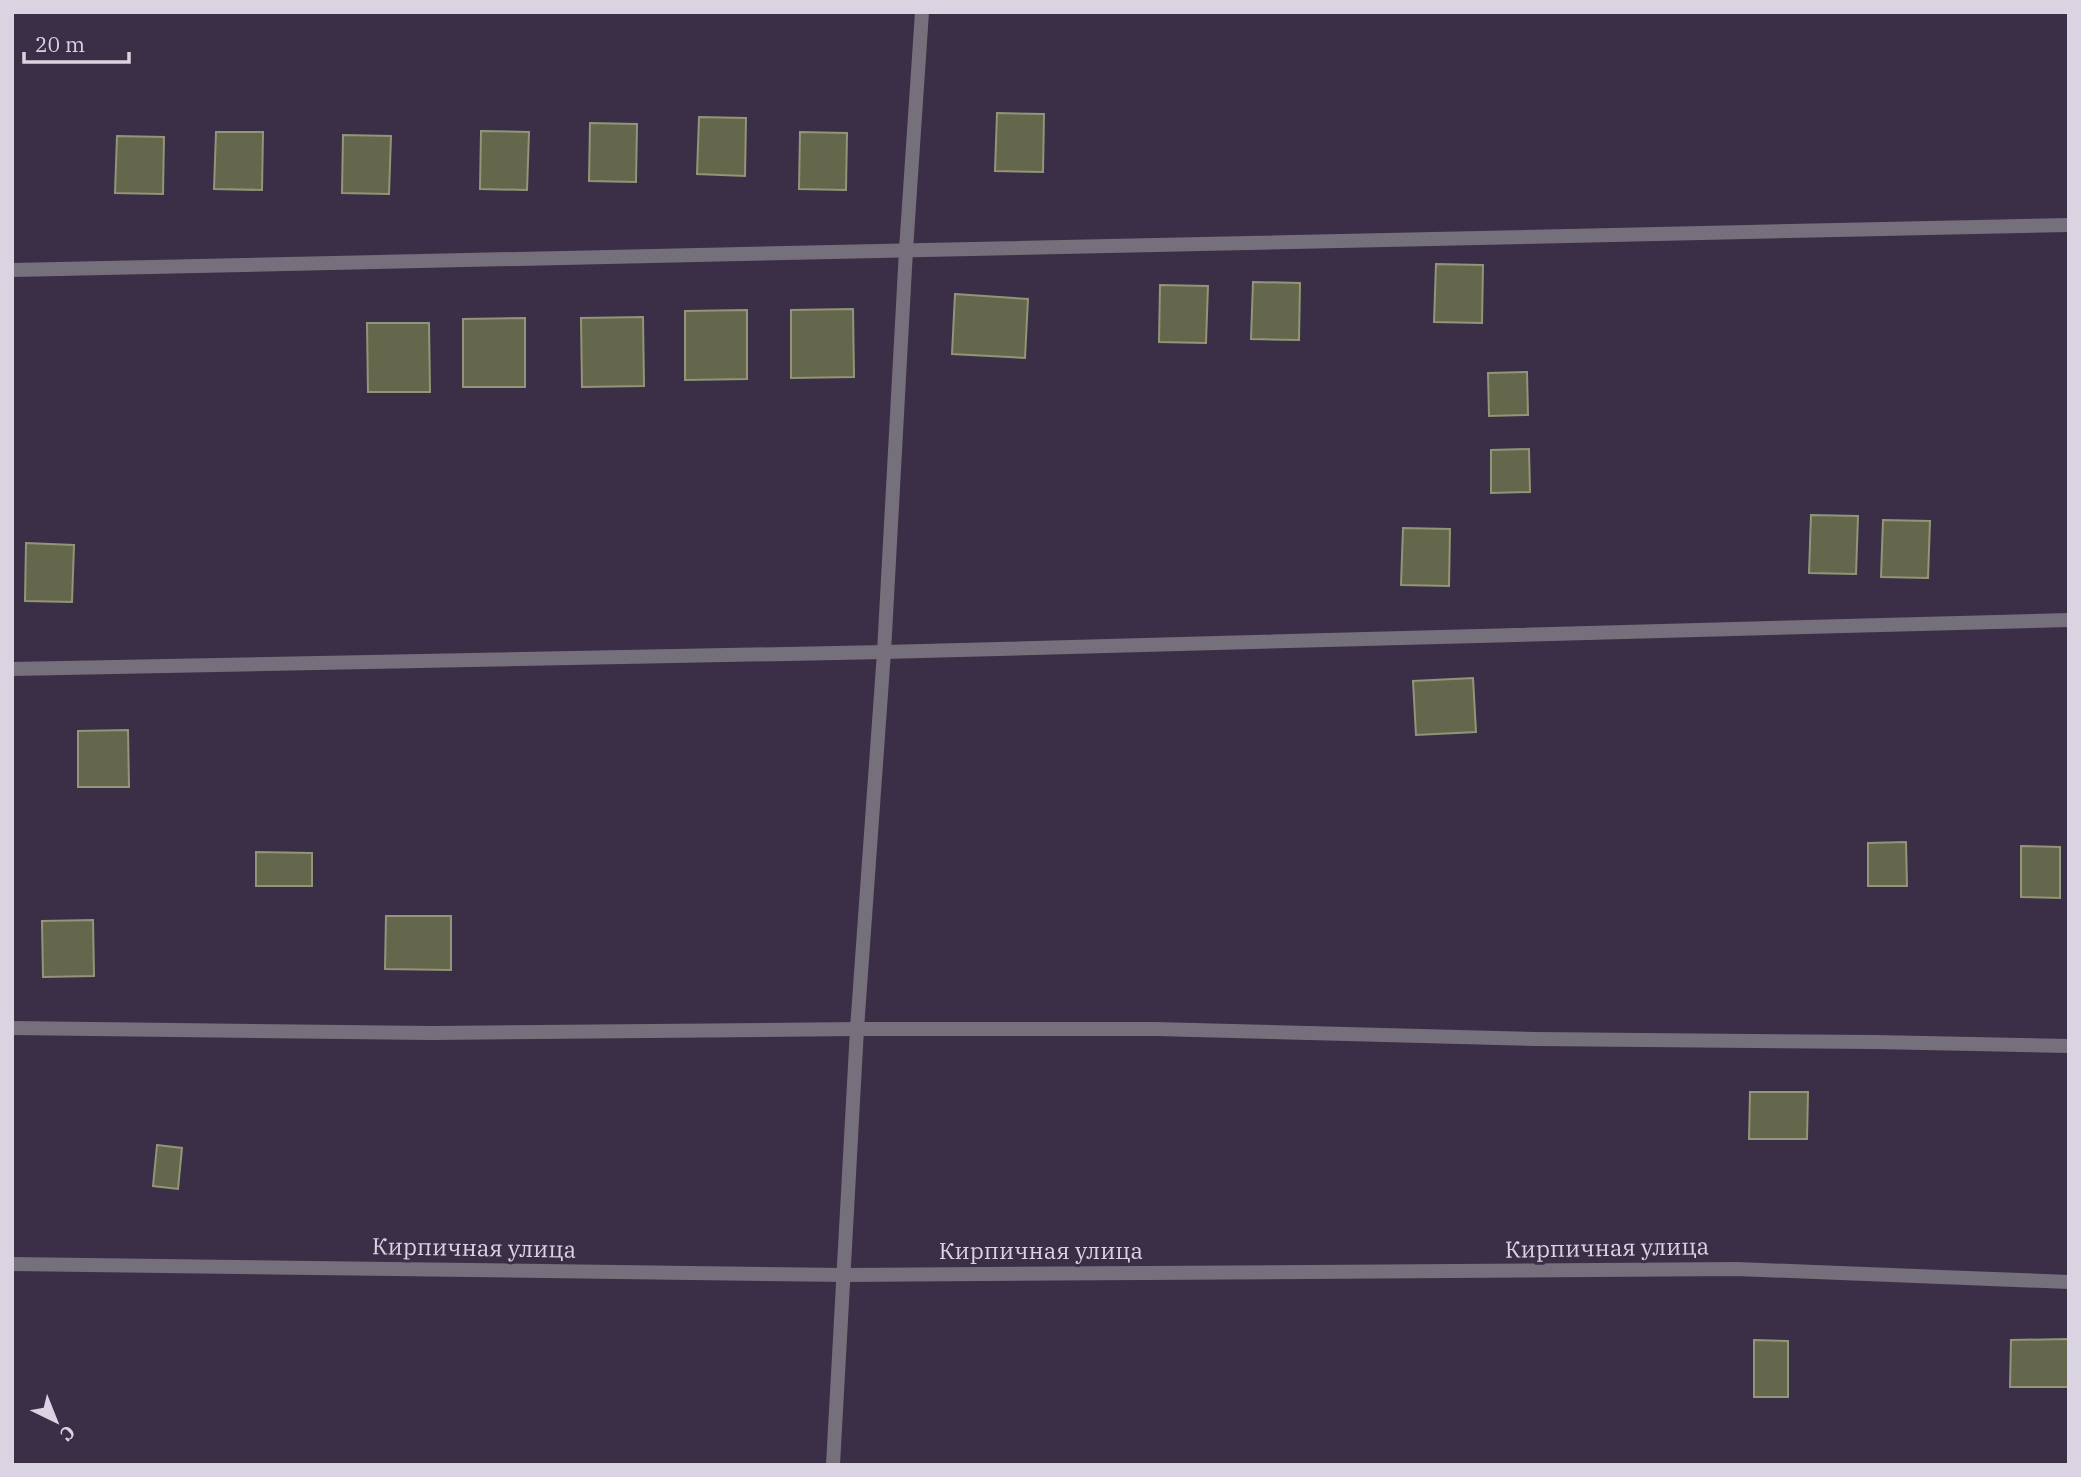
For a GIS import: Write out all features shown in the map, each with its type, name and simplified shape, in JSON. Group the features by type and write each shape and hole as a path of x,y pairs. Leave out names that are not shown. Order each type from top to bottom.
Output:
{"street":[{"path":"833,1465 857,1029 884,652 922,12"},
{"path":"12,270 2069,225"},
{"path":"12,669 884,652 2069,620"},
{"path":"12,1028 432,1033 1154,1029 1535,1039 2069,1046"},
{"name":"Кирпичная улица","path":"12,1264 845,1275 1737,1269 2069,1282"}],"building":[{"path":"997,113 1044,114 1043,172 995,171"},
{"path":"699,117 746,118 745,176 697,174"},
{"path":"590,123 637,124 636,182 589,181"},
{"path":"481,131 529,132 527,190 480,189"},
{"path":"216,132 263,132 262,190 214,189"},
{"path":"800,132 847,133 846,190 799,189"},
{"path":"343,135 391,136 389,194 342,193"},
{"path":"117,136 164,137 163,194 115,193"},
{"path":"1436,264 1483,265 1482,323 1434,322"},
{"path":"1253,282 1300,283 1299,340 1251,339"},
{"path":"1160,285 1208,286 1206,343 1159,342"},
{"path":"955,294 1028,299 1025,358 952,354"},
{"path":"853,309 854,377 791,378 791,310"},
{"path":"747,310 747,379 685,380 685,311"},
{"path":"643,317 644,386 582,387 581,318"},
{"path":"525,318 525,387 463,387 463,319"},
{"path":"367,323 429,323 430,392 368,392"},
{"path":"1527,372 1528,415 1489,416 1488,373"},
{"path":"1529,449 1530,492 1491,493 1491,450"},
{"path":"1811,515 1858,516 1856,574 1809,573"},
{"path":"1883,520 1930,521 1928,578 1881,577"},
{"path":"1403,528 1450,529 1449,586 1401,585"},
{"path":"26,543 74,545 72,602 25,601"},
{"path":"1473,678 1476,732 1416,735 1413,681"},
{"path":"128,730 129,787 78,787 78,731"},
{"path":"1906,842 1907,886 1868,886 1868,843"},
{"path":"2021,846 2060,847 2060,898 2021,897"},
{"path":"256,852 312,853 312,886 256,886"},
{"path":"386,916 451,916 451,970 385,969"},
{"path":"93,920 94,976 43,977 42,921"},
{"path":"1750,1092 1808,1092 1807,1139 1749,1139"},
{"path":"157,1145 182,1148 178,1189 153,1186"},
{"path":"2068,1339 2068,1387 2010,1387 2011,1340"},
{"path":"1754,1340 1788,1341 1788,1397 1754,1397"}]}
